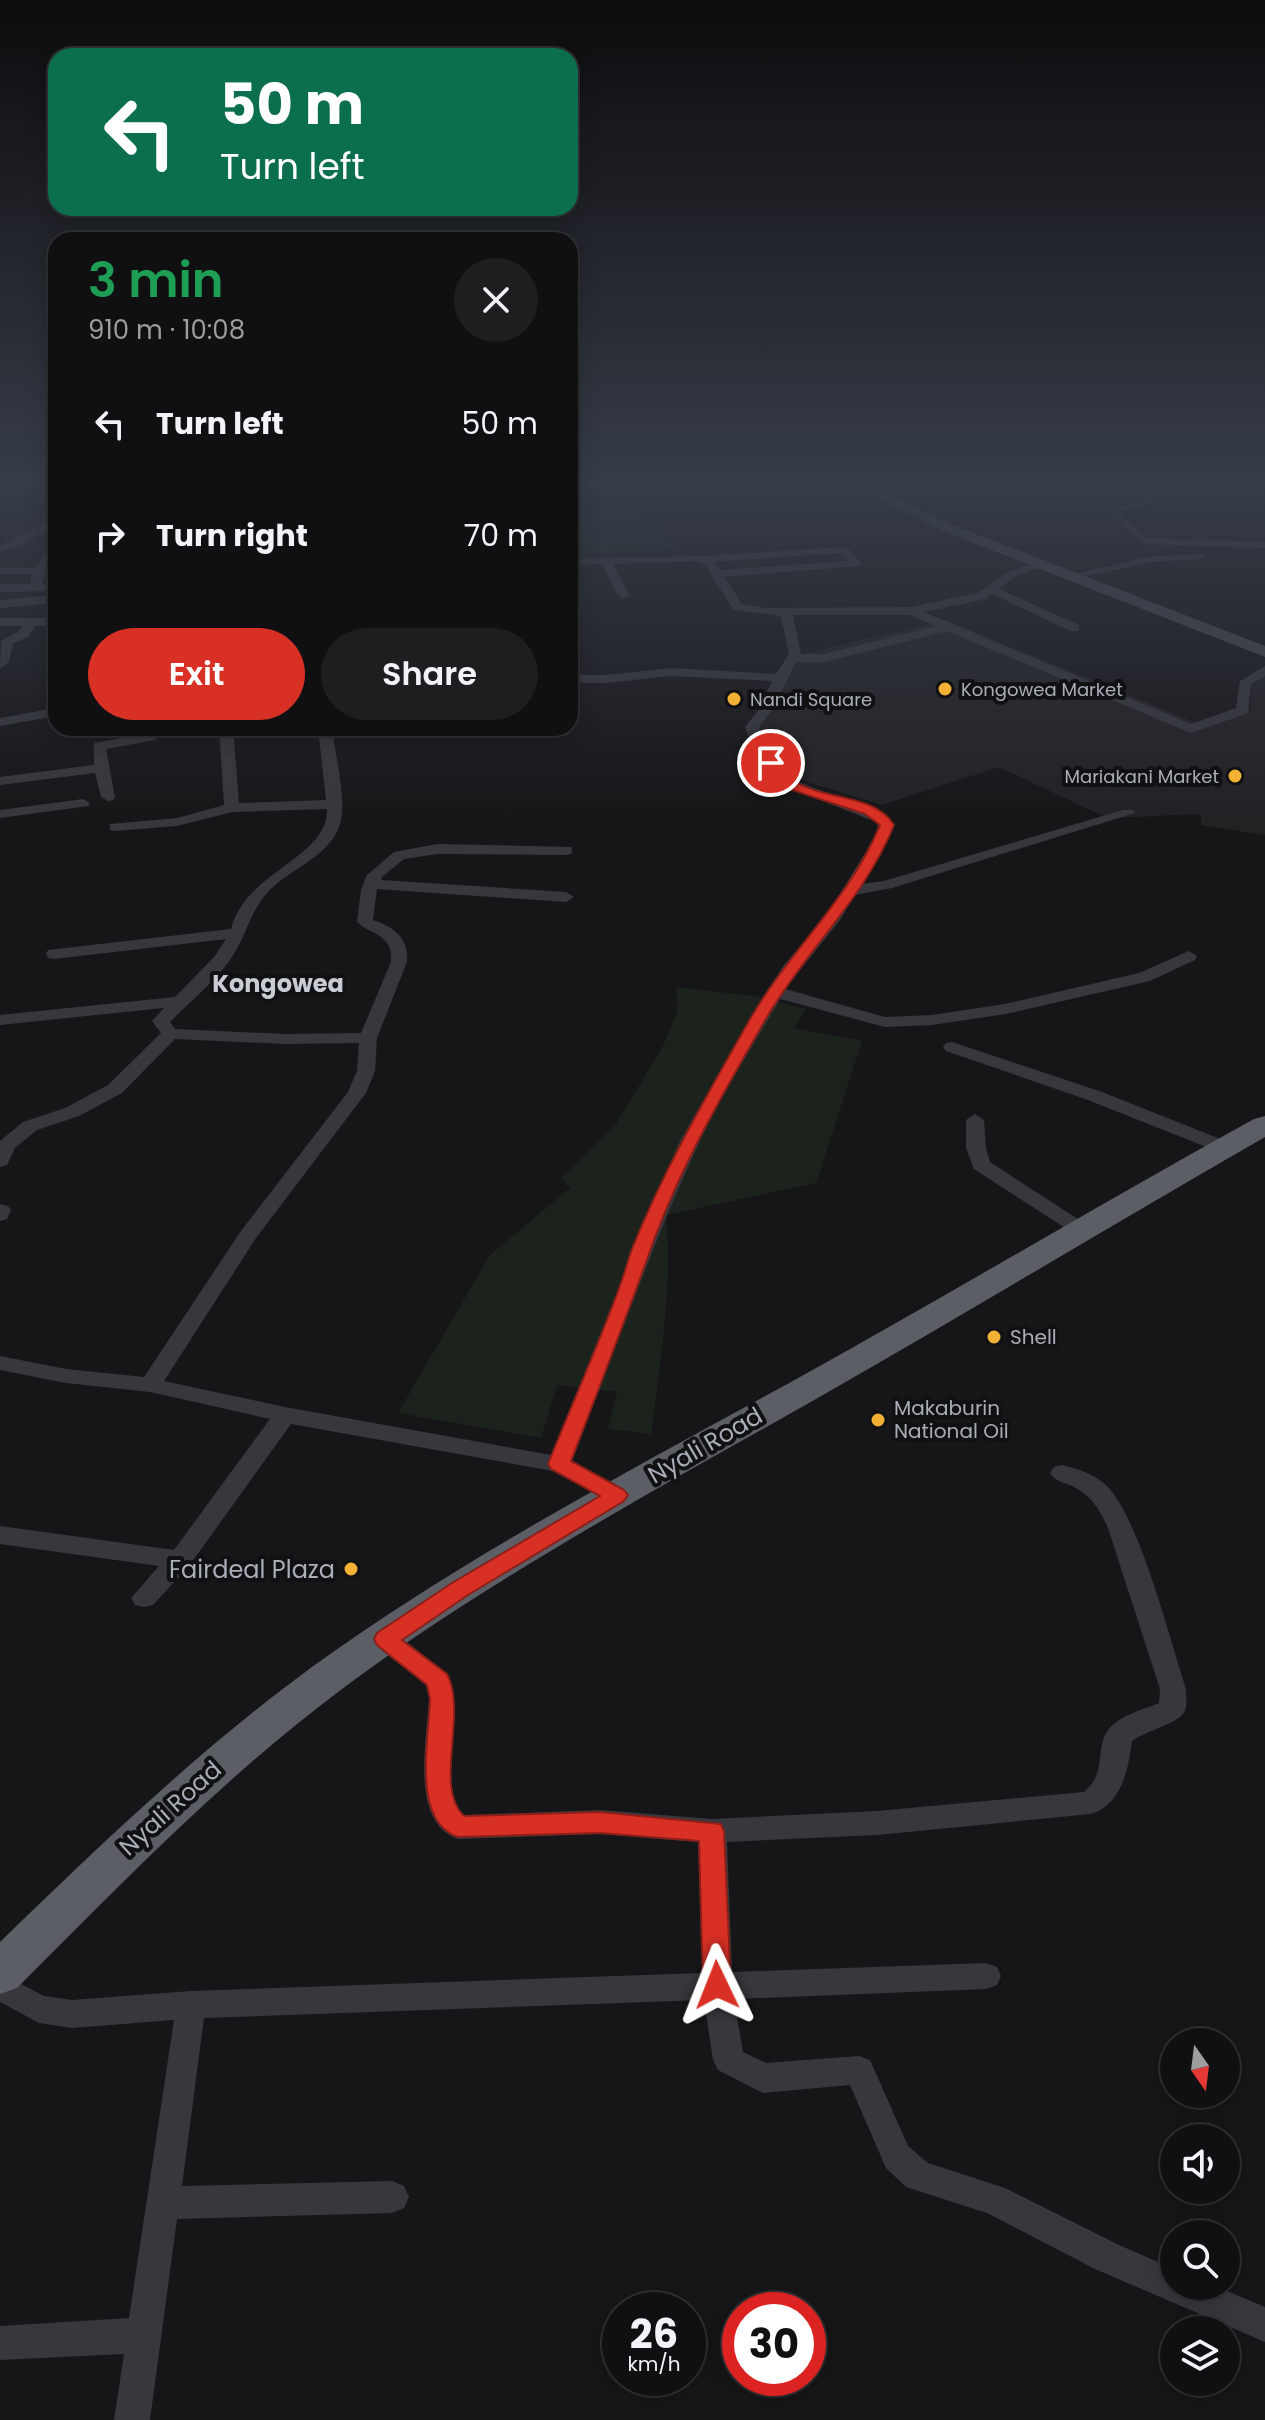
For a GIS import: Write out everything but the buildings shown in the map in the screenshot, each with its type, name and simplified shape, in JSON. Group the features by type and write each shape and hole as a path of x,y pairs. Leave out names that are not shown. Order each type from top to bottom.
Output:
{"highway":[{"name":"Nyali Road","path":"0,1973 87,1885 225,1758 327,1678 385,1639 460,1589 617,1495 993,1284 1080,1229 1265,1125"}],"main road":[{"path":"1112,592 1265,652"}],"street":[{"path":"728,592 738,607 752,611 786,612 911,611 989,592"},
{"path":"996,592 1075,628"},
{"path":"0,604 48,601"},
{"path":"0,620 19,603"},
{"path":"911,611 1191,729 1243,710 1245,684 1265,670"},
{"path":"559,1464 667,1187 775,992 790,969 834,917 877,850 887,825 870,811 793,786 761,750 752,727 766,709 793,658 786,612"},
{"path":"0,620 48,622"},
{"path":"0,665 3,662 3,641 24,634 31,623"},
{"path":"793,658 824,658 948,627"},
{"path":"578,679 670,672 780,678"},
{"path":"0,722 48,713"},
{"path":"108,797 99,746 151,736"},
{"path":"227,736 232,808"},
{"path":"170,1034 161,1021 222,959 238,933 243,912 267,884 315,851 329,831 335,814 326,736"},
{"path":"0,781 101,768"},
{"path":"0,814 83,803"},
{"path":"115,827 177,822 232,808 334,804"},
{"path":"849,891 900,881 1128,813"},
{"path":"150,1385 248,1235 357,1093 366,1071 368,1038 399,962 401,949 385,929 365,922 372,884 386,864 399,855 437,849 567,850"},
{"path":"372,884 566,897"},
{"path":"54,954 238,933"},
{"path":"775,992 885,1022 932,1020 1006,1009 1144,977 1189,956"},
{"path":"0,1020 182,1001"},
{"path":"0,1161 7,1145 30,1126 72,1112 115,1089 170,1034 285,1039 368,1038"},
{"path":"952,1047 1095,1096 1226,1148"},
{"path":"975,1120 976,1148 981,1165 1080,1229"},
{"path":"0,1363 66,1376 150,1385 285,1415 559,1464 617,1495"},
{"path":"144,1598 180,1560 285,1415"},
{"path":"385,1639 438,1680 442,1699 439,1791 443,1813 458,1827 600,1822 712,1831 877,1823 1091,1803 1106,1792 1112,1780 1119,1736 1135,1724 1172,1709 1173,1689 1120,1528 1109,1505 1098,1489 1084,1479 1062,1473"},
{"path":"0,1535 180,1560"},
{"path":"712,1831 717,1985 729,2060 763,2078 859,2070 897,2157 918,2176 993,2199 1107,2257 1265,2325"},
{"path":"0,1986 39,2009 72,2014 191,2005 986,1976"},
{"path":"132,2420 191,2005"},
{"path":"163,2203 392,2197"},
{"path":"0,2343 144,2335"}],"shaded area":[{"name":"Kongowea Market","path":"945,620 1207,727 1251,709 1251,686 1265,676 1265,835 1201,825 1201,814 1107,818 999,767 882,805 797,779 755,723 796,656"},
{"path":"676,987 754,996 806,1009 794,1028 862,1041 816,1183 666,1215 667,1297 651,1434 608,1429 617,1392 557,1385 541,1438 398,1413 490,1255 570,1188 561,1178 616,1124 663,1046 678,1010"}],"place":[{"name":"Kongowea Market","path":"945,689"},
{"name":"Nandi Square","path":"734,699"},
{"name":"Mariakani Market","path":"1235,776"},
{"name":"Shell","path":"994,1337"},
{"name":"Makaburin National Oil","path":"878,1420"},
{"name":"Fairdeal Plaza","path":"351,1569"}],"district":[{"name":"Kongowea","path":"278,983"}],"route":[{"path":"717,1985 712,1831 600,1822 458,1827 443,1813 439,1791 442,1699 438,1680 385,1639 460,1589 617,1495 559,1464 631,1283 641,1249 691,1139 759,1016 790,969 834,917 877,850 886,830 883,819 870,811 793,786 771,763"}]}
